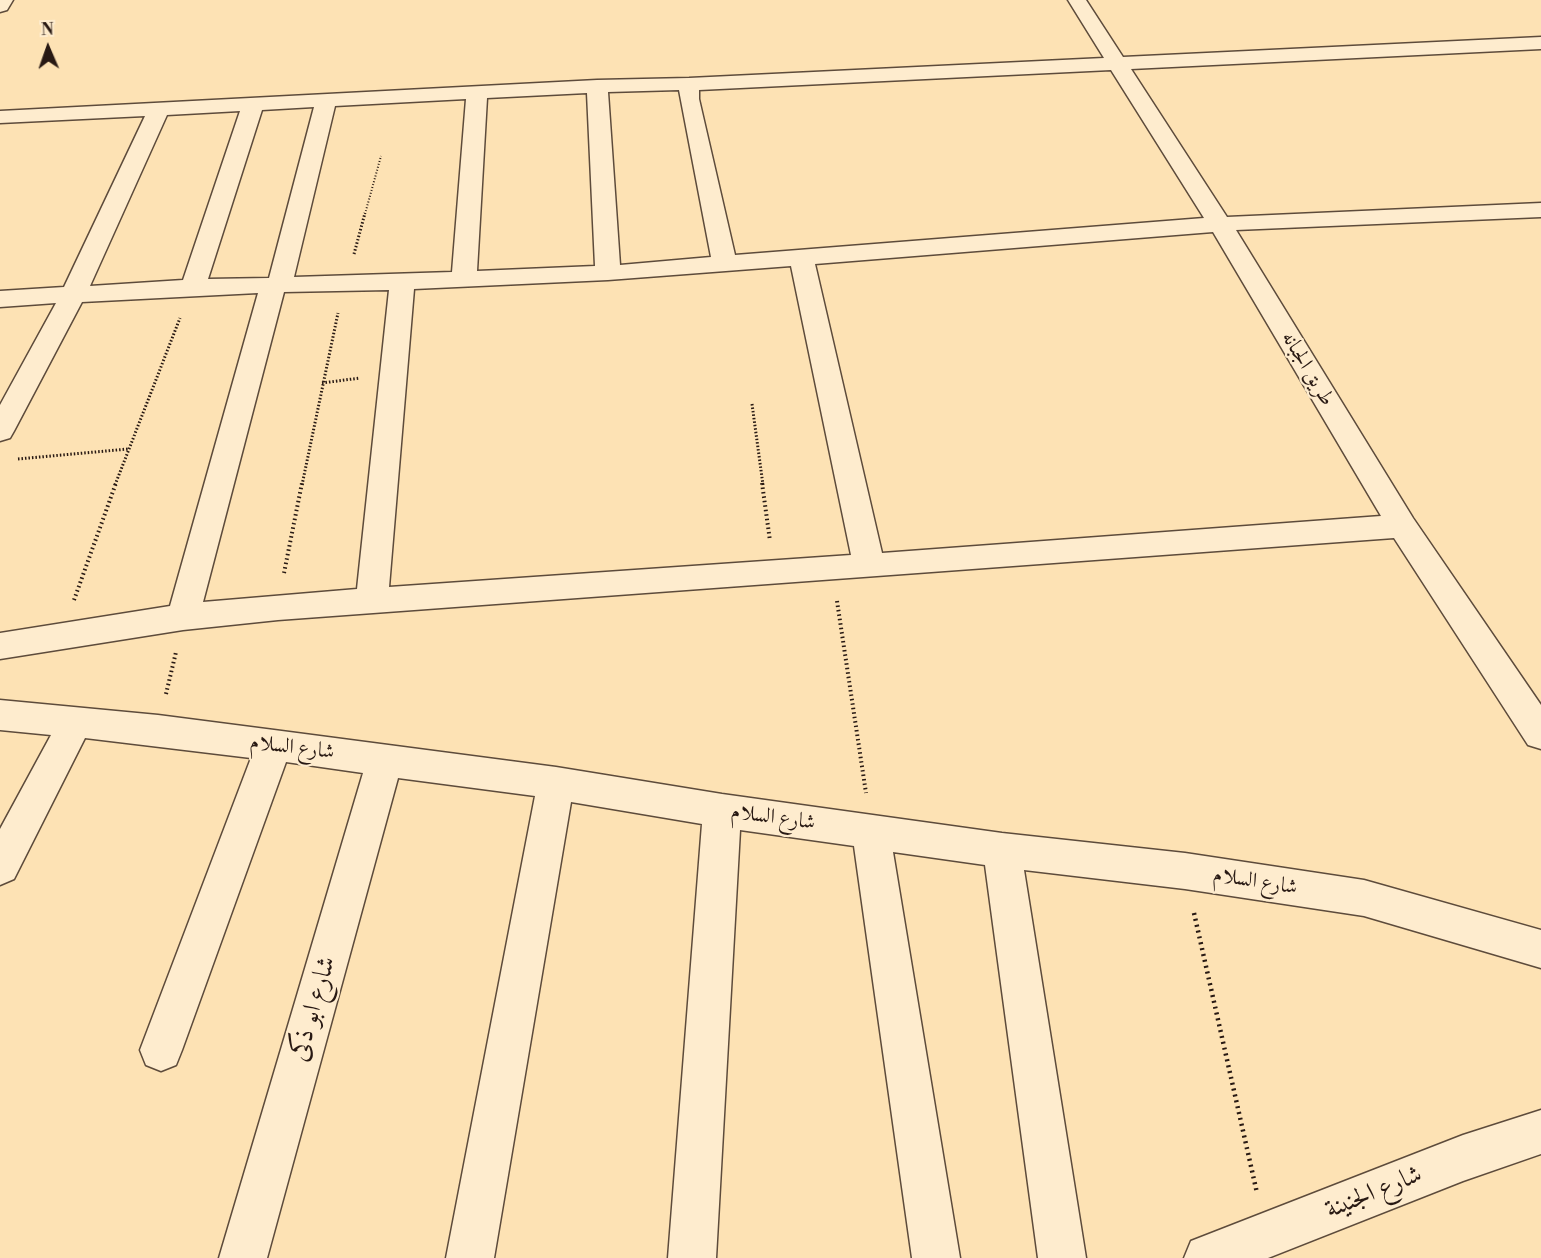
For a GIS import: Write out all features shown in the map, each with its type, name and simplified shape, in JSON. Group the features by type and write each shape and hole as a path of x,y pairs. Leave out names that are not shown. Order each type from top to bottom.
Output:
{"street":[{"path":"0,6 3,0"},
{"name":"طريق الجبانه","path":"1077,0 1220,224 1402,526 1541,734"},
{"path":"0,117 597,86 689,84 1118,62 1541,44"},
{"path":"689,84 689,99 725,264"},
{"path":"597,86 608,273"},
{"path":"464,279 477,93"},
{"path":"183,617 277,284 326,100"},
{"path":"193,286 254,104"},
{"path":"0,431 73,295 159,109"},
{"path":"0,299 193,286 402,282 608,273 1220,224 1541,210"},
{"path":"802,259 869,566"},
{"path":"372,599 402,282"},
{"path":"4,653 62,634 183,617 278,607 1402,526"},
{"name":"شارع السلام","path":"0,715 158,730 385,760 556,783 722,812 1002,850 1185,871 1364,898 1541,949"},
{"path":"0,867 75,723"},
{"path":"161,1050 274,746"},
{"name":"شارع ابو ذكى","path":"243,1258 385,760"},
{"path":"470,1258 556,783"},
{"path":"692,1258 722,812"},
{"path":"872,832 936,1258"},
{"path":"1002,850 1062,1258"},
{"name":"شارع الجنينة","path":"1208,1258 1463,1158 1541,1132"}],"path":[{"path":"278,607 322,383 346,282 381,156"},
{"path":"62,634 128,449 193,286"},
{"path":"752,404 774,571"},
{"path":"12,460 128,449"},
{"path":"832,568 872,832"},
{"path":"158,730 183,617"},
{"path":"1185,871 1267,1236"}]}
